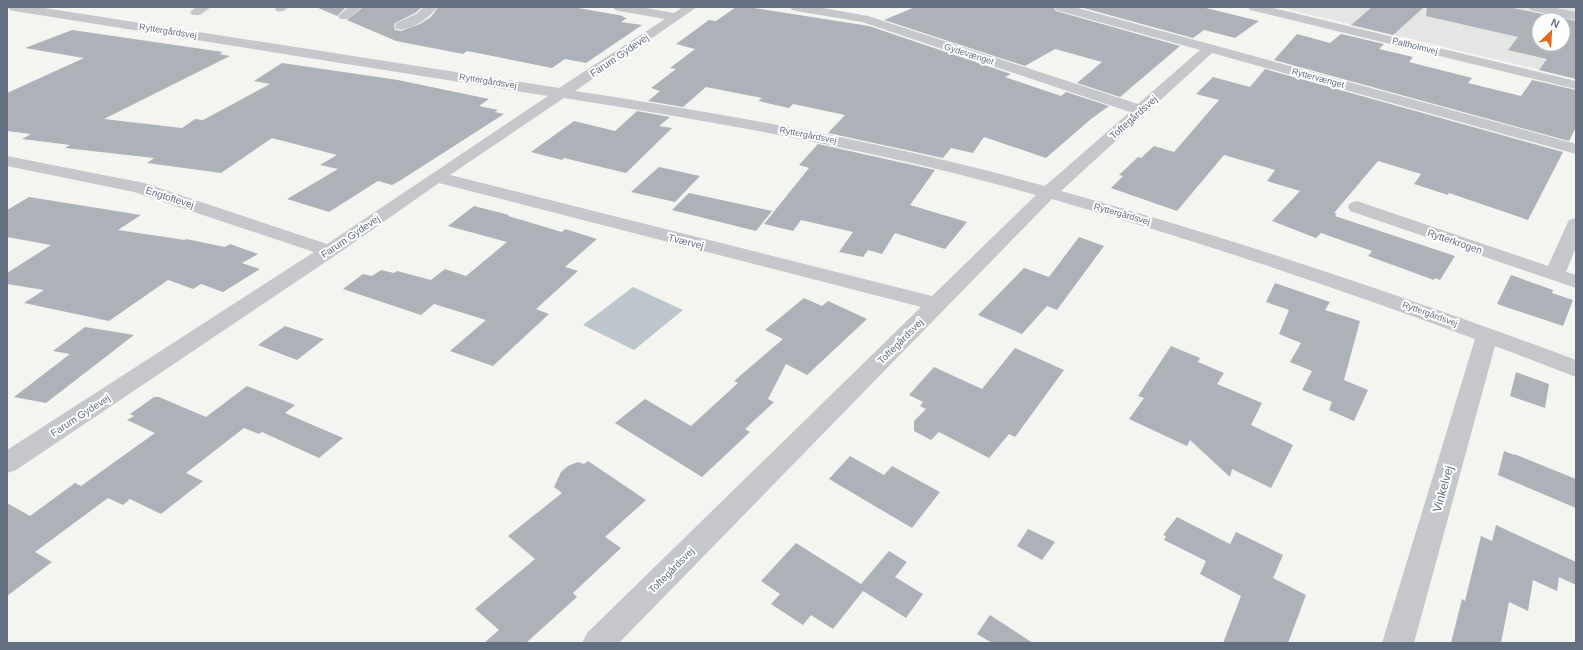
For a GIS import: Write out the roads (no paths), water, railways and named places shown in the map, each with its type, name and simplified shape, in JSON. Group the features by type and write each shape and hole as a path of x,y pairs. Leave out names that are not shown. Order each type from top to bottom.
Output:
{"street":[{"name":"Ryttergårdsvej","path":"14,7 708,116 843,142 929,162 1048,193 1170,228 1329,279 1487,335 1576,369"},
{"path":"344,16 356,7"},
{"path":"401,26 420,17 432,7"},
{"path":"619,7 683,12"},
{"name":"Gydevænget","path":"796,7 864,19 1140,110"},
{"name":"Ryttervænget","path":"1060,7 1576,149"},
{"name":"Paltholmvej","path":"1254,7 1576,85"},
{"path":"1534,7 1553,9 1576,16"},
{"name":"Farum Gydevej","path":"7,463 329,250 683,12"},
{"name":"Toftegårdsvej","path":"598,643 1048,193 1210,48"},
{"name":"Engtoftevej","path":"7,161 138,187 329,250"},
{"name":"Tværvej","path":"436,177 936,304"},
{"name":"Rytterkrogen","path":"1357,207 1576,282"},
{"path":"1554,274 1576,224"},
{"name":"Vinkelvej","path":"1398,643 1487,335"}]}
